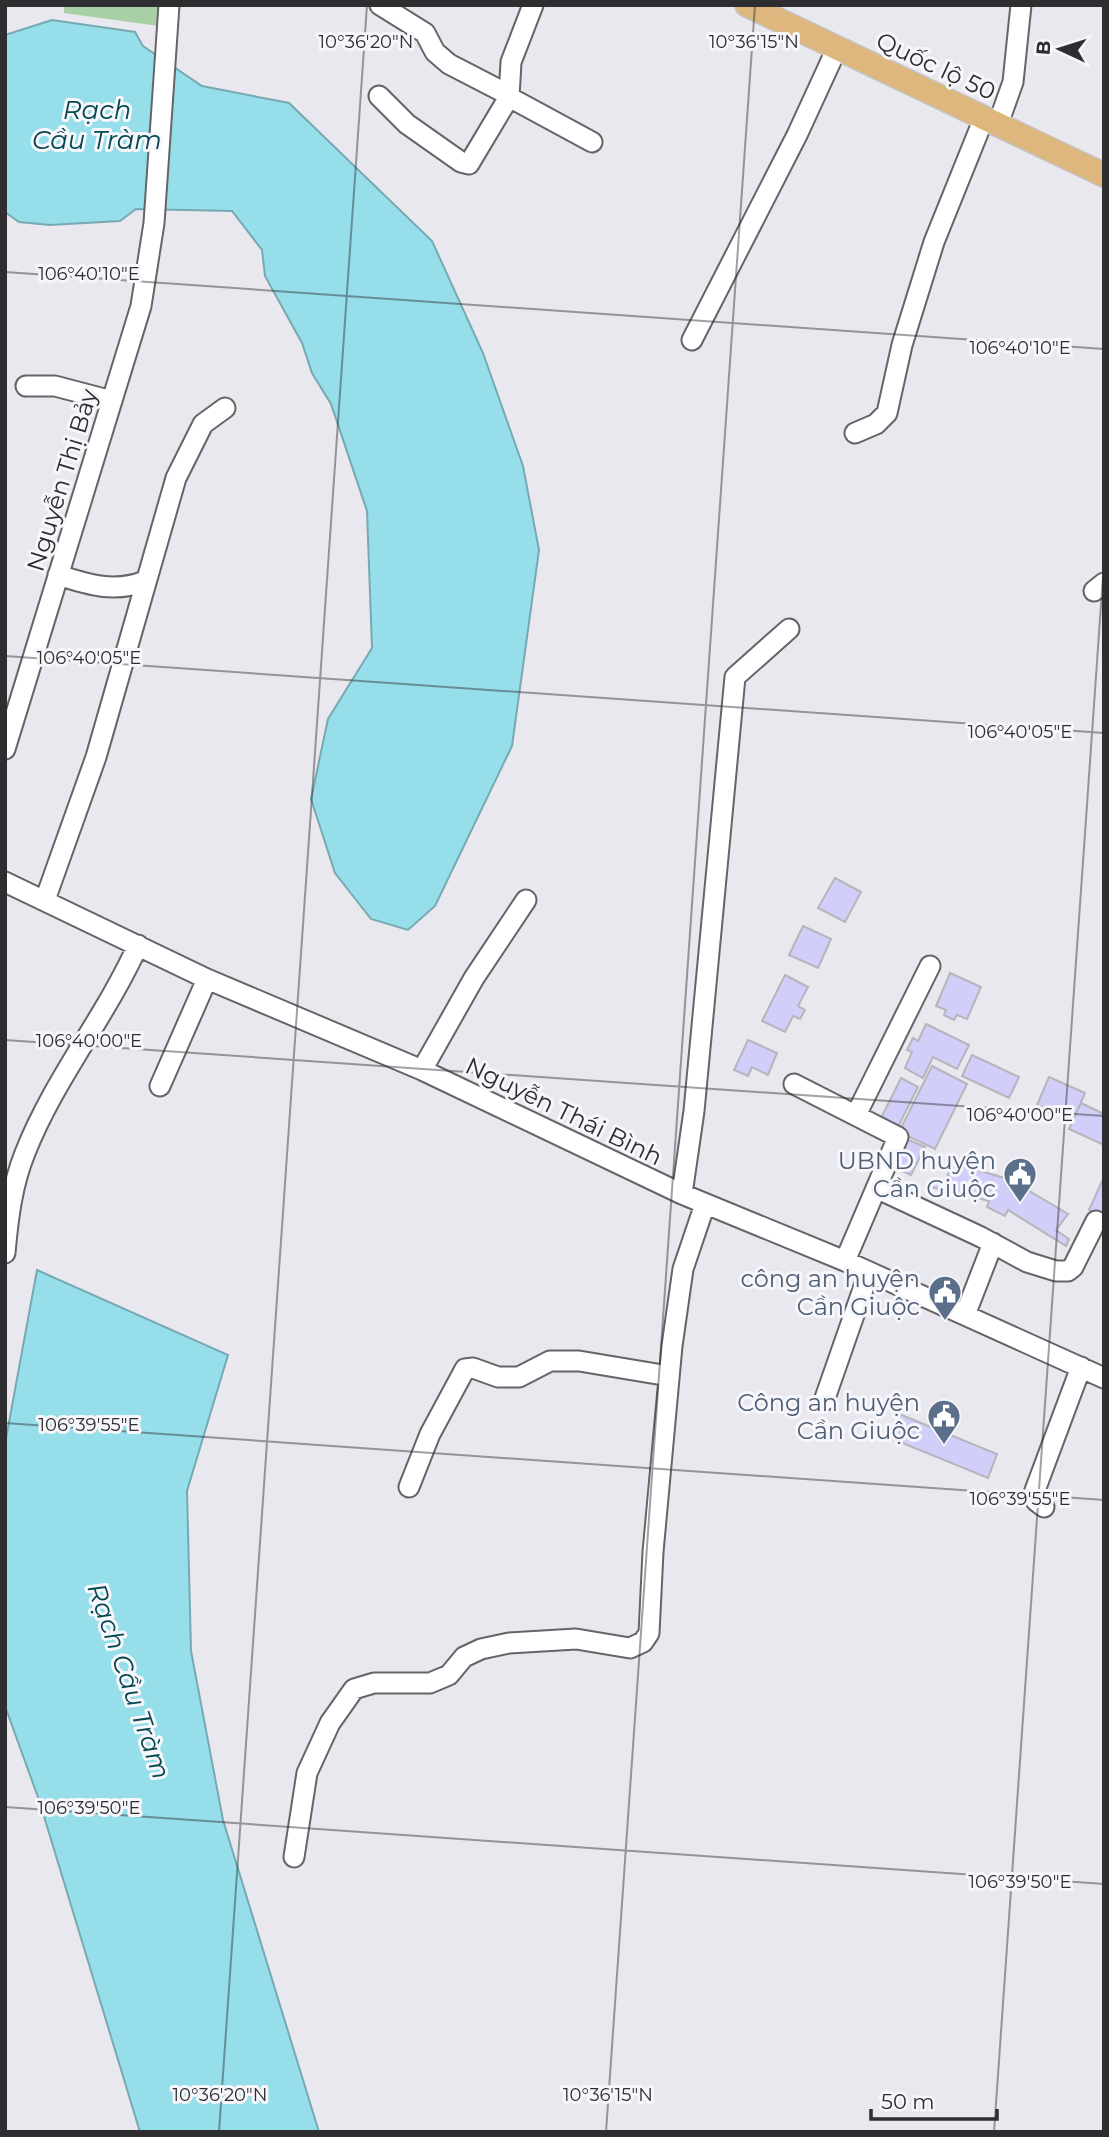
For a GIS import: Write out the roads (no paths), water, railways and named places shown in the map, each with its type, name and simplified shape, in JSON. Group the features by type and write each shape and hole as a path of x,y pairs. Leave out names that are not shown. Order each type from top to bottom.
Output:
{"main road":[{"name":"Quốc lộ 50","path":"747,5 1104,174"}],"street":[{"name":"Nguyễn Thị Bảy","path":"5,749 141,306 154,222 169,5"},
{"path":"380,5 425,33 435,52 449,64 592,142"},
{"path":"379,96 407,124 466,164 472,162 509,96 511,62 533,5"},
{"path":"855,433 876,424 887,413 902,345 934,242 991,121 1013,82 1021,5"},
{"path":"692,340 837,48"},
{"path":"26,386 55,386 112,401"},
{"path":"45,900 96,757 176,478 203,424 225,408"},
{"path":"58,575 106,588 126,589 145,582"},
{"path":"682,1194 696,1098 735,677 789,629"},
{"name":"Nguyễn Thái Bình","path":"5,882 207,979 422,1070 682,1194 869,1272 1104,1378"},
{"path":"422,1070 474,978 526,900"},
{"path":"5,1253 9,1193 36,1126 68,1067 104,1011 138,945"},
{"path":"856,1115 930,966"},
{"path":"160,1086 207,979"},
{"path":"794,1084 898,1137 845,1262"},
{"path":"876,1188 1027,1262 1056,1271 1068,1271 1096,1221"},
{"path":"294,1857 307,1773 330,1723 354,1689 374,1683 430,1684 449,1675 464,1657 481,1649 509,1643 576,1639 631,1648 643,1642 649,1633 653,1552 669,1376 683,1269 705,1204"},
{"path":"965,1315 993,1243"},
{"path":"824,1401 869,1272"},
{"path":"409,1487 430,1434 465,1369 473,1368 498,1377 519,1377 550,1361 579,1361 669,1376"},
{"path":"1044,1507 1036,1501 1038,1480 1081,1367"}],"water":[{"name":"Rạch Cầu Tràm","path":"52,20 135,32 143,46 202,86 289,103 432,241 483,353 523,466 539,550 512,746 435,906 408,930 371,919 335,873 311,799 328,719 372,648 367,511 331,404 312,373 302,343 265,276 262,250 232,211 136,209 120,221 50,225 19,222 5,212 5,35"},
{"name":"Rạch Cầu Tràm","path":"37,1270 228,1355 187,1491 191,1651 223,1820 319,2132 140,2132 39,1800 5,1706 5,1444"}],"place":[{"name":"UBND huyện Cần Giuộc","path":"1020,1204"},
{"name":"công an huyện Cần Giuộc","path":"945,1322"},
{"name":"Công an huyện Cần Giuộc","path":"944,1446"}]}
